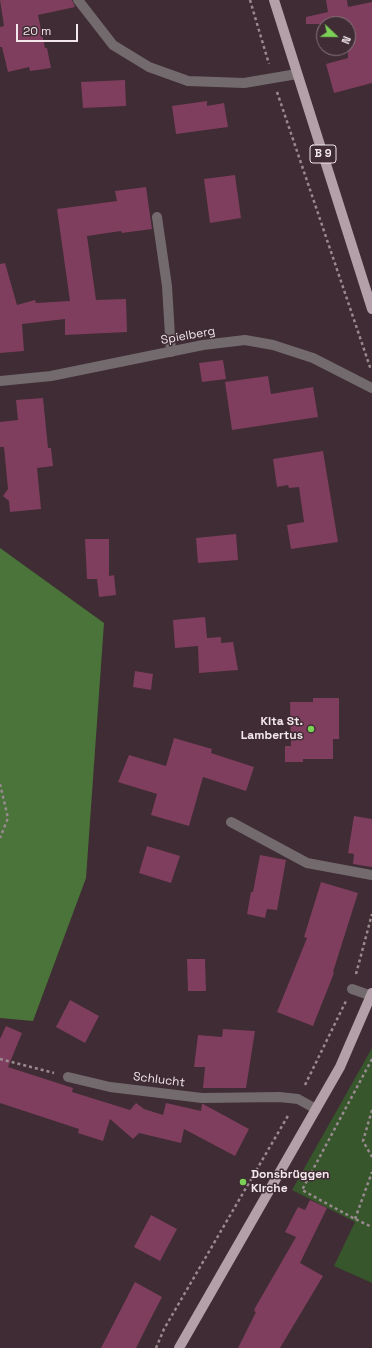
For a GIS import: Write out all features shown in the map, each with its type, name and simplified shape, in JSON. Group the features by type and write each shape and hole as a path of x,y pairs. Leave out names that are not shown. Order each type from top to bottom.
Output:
{"main road":[{"name":"B 9","path":"274,0 372,309"},
{"path":"179,1348 340,1067 372,995"}],"street":[{"path":"78,0 113,44 149,67 188,81 244,83 297,74"},
{"path":"157,217 167,286 171,352"},
{"name":"Spielberg","path":"0,381 51,376 204,345 245,340 273,345 313,358 372,388"},
{"path":"231,822 307,863 372,875"},
{"path":"352,989 372,995"},
{"name":"Schlucht","path":"68,1077 110,1087 202,1098 279,1097 298,1099 316,1109"}],"path":[{"path":"250,0 273,77 372,374"},
{"path":"0,784 8,818 0,838"},
{"path":"156,1348 164,1329 298,1099 325,1046 352,989 372,914"},
{"path":"0,1059 68,1077"},
{"path":"372,1059 302,1190 372,1227"},
{"path":"372,1110 363,1141 372,1157"},
{"path":"355,1219 372,1172"}],"green space":[{"path":"0,548 104,623 86,878 33,1021 0,1018"},
{"path":"372,1048 372,1283 334,1266 355,1222 292,1190"}],"building":[{"path":"0,0 72,0 75,7 38,15 51,68 30,71 29,67 8,72 2,47 0,47 0,27 4,26"},
{"path":"326,0 347,0 348,7 372,2 372,83 334,93 326,64 348,58 348,56 356,56 356,16 316,16 316,24 306,24 306,17 328,12"},
{"path":"125,80 126,106 83,108 81,82"},
{"path":"207,101 207,106 224,103 228,127 176,134 172,106"},
{"path":"235,175 241,218 210,223 204,179"},
{"path":"146,187 152,229 122,233 121,231 87,236 96,300 126,299 127,332 65,335 65,319 22,324 24,351 0,353 0,264 5,263 17,305 35,300 36,303 70,301 57,209 117,201 115,191"},
{"path":"223,360 226,379 202,382 199,363"},
{"path":"268,376 271,394 313,387 318,417 232,430 225,382"},
{"path":"43,398 48,448 51,448 53,466 37,468 41,509 10,512 9,501 3,496 8,489 4,447 0,447 0,422 18,420 16,400"},
{"path":"323,451 338,542 291,549 287,525 304,522 299,487 289,488 288,485 277,487 273,459"},
{"path":"236,534 238,560 198,563 196,538"},
{"path":"85,539 109,539 109,576 114,575 116,595 99,597 97,579 87,579"},
{"path":"205,617 207,638 221,637 221,643 233,642 238,670 199,673 198,646 175,648 173,620"},
{"path":"135,671 153,674 151,690 133,687"},
{"path":"313,698 339,698 339,739 333,739 333,759 303,759 303,762 285,762 285,746 291,746 290,702 313,702"},
{"path":"174,738 212,749 211,753 254,767 246,791 203,777 189,826 151,815 157,794 118,782 129,755 166,766"},
{"path":"354,816 372,819 372,867 353,864 354,854 348,853"},
{"path":"147,846 180,856 171,883 139,873"},
{"path":"260,855 286,860 277,910 267,909 265,918 247,914"},
{"path":"321,882 358,893 333,972 334,973 313,1026 277,1012 307,938 304,937"},
{"path":"187,959 205,959 206,991 188,991"},
{"path":"70,1000 99,1016 85,1043 56,1027"},
{"path":"6,1026 22,1033 8,1067 73,1088 72,1092 130,1110 136,1103 144,1109 163,1115 166,1103 201,1111 203,1104 249,1129 235,1156 184,1129 181,1143 139,1133 133,1139 110,1119 103,1141 78,1133 79,1129 0,1103 0,1039"},
{"path":"223,1029 255,1031 246,1088 203,1088 205,1067 194,1067 198,1035 222,1037"},
{"path":"310,1200 327,1208 300,1263 323,1276 280,1348 238,1348 256,1312 254,1311 255,1308 296,1237 285,1232 298,1207 305,1210"},
{"path":"151,1215 177,1229 160,1261 134,1247"},
{"path":"135,1282 162,1297 136,1348 101,1348"}],"place":[{"name":"Kita St. Lambertus","path":"311,729"},
{"name":"Donsbrüggen Kirche","path":"243,1182"}]}
